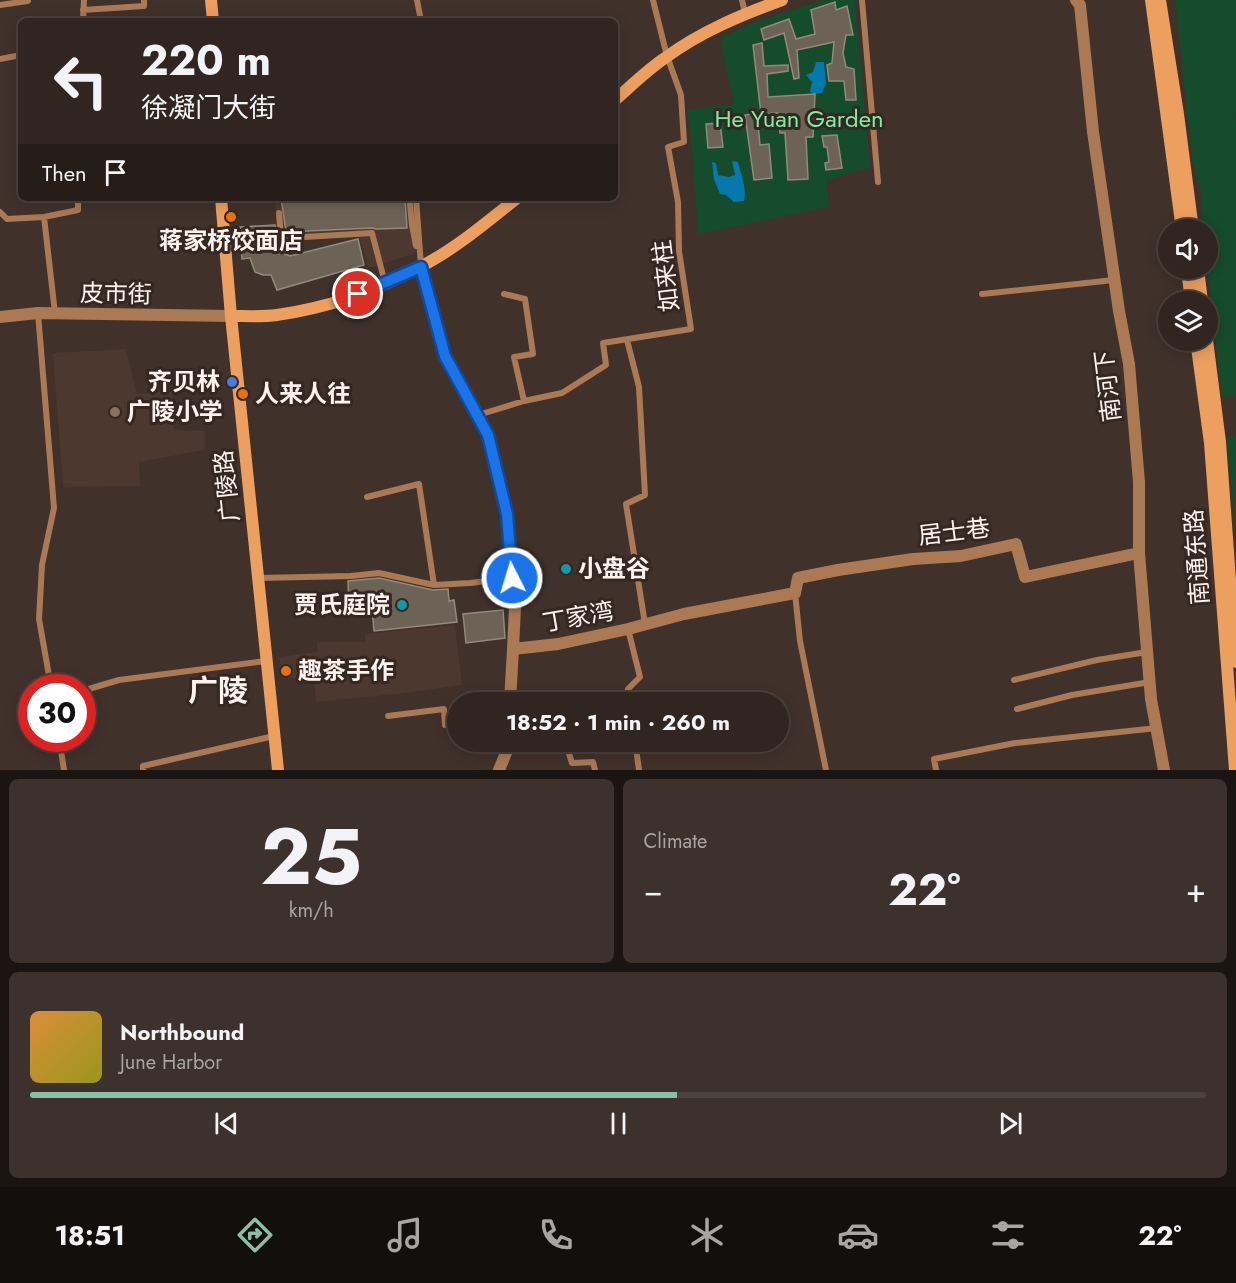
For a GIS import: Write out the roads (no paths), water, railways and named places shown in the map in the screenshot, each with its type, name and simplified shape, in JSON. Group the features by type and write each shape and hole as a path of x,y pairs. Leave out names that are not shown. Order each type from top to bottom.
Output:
{"main road":[{"path":"211,0 213,18"},
{"path":"618,97 667,56 705,33 745,13 782,0"},
{"path":"1151,0 1181,219"},
{"path":"1160,0 1192,219"},
{"name":"广陵路","path":"221,201 278,770"},
{"path":"231,316 275,315 315,308 385,284 421,267 471,234 513,201"},
{"name":"南通东路","path":"1197,351 1210,443 1235,770"},
{"name":"南通东路","path":"1208,351 1220,442 1236,662"}],"street":[{"name":"南河下","path":"1076,0 1080,5 1093,132 1114,280 1129,364 1139,482 1139,553 1151,699 1164,770"},
{"name":"丁家湾","path":"421,267 445,356 488,435 507,514 515,608 513,649 558,644 684,614 795,593"},
{"name":"皮市街","path":"0,317 38,313 231,316"},
{"name":"居士巷","path":"795,593 798,578 913,559 961,556 1017,544 1025,577 1139,553"},
{"path":"511,692 513,649"},
{"path":"499,770 505,752"}],"lane":[{"path":"83,18 84,0"},
{"path":"83,10 144,6 144,0"},
{"path":"417,0 420,18"},
{"path":"653,0 667,56"},
{"path":"742,0 745,13"},
{"path":"862,0 878,182"},
{"path":"0,5 28,1"},
{"path":"0,59 18,56"},
{"name":"如来柱","path":"477,415 562,393 606,365 603,343 691,329 679,251 678,202 668,147 684,142 681,95 667,56"},
{"path":"0,212 7,219 45,217 78,210 78,201"},
{"path":"416,201 421,267"},
{"path":"410,205 421,267"},
{"path":"279,213 281,237 372,233 385,284"},
{"path":"45,217 55,314"},
{"path":"982,294 1114,280"},
{"path":"504,294 525,299 533,354 514,357 524,401"},
{"path":"38,313 54,508 42,565 39,619 49,674"},
{"path":"627,340 639,387 645,495 626,504 645,624"},
{"path":"367,497 419,484 434,585"},
{"path":"258,578 351,576 379,573 434,585 512,578"},
{"path":"795,593 800,641 826,770"},
{"path":"628,629 640,677 628,689 628,692"},
{"path":"1014,680 1097,660 1147,652"},
{"path":"96,687 119,680 266,661"},
{"path":"1017,709 1072,695 1150,682"},
{"path":"388,716 444,709 445,725 447,725"},
{"path":"936,770 934,759 1015,743 1157,728"},
{"path":"143,770 143,766 274,736"},
{"path":"61,752 64,770"},
{"path":"569,752 572,763 593,762 595,770"},
{"path":"629,770 639,769 637,752"}],"water":[{"path":"816,62 824,62 826,84 822,93 815,94 810,92 812,82 806,75 813,72"},
{"path":"732,161 738,162 744,186 744,201 734,202 726,195 720,194 714,179 712,162 716,163 718,175 729,177 735,175"}],"place":[{"name":"蒋家桥饺面店","path":"231,217"},
{"name":"齐贝林","path":"232,382"},
{"name":"人来人往","path":"243,394"},
{"name":"广陵小学","path":"115,412"},
{"name":"小盘谷","path":"566,569"},
{"name":"贾氏庭院","path":"402,605"},
{"name":"趣茶手作","path":"286,671"}],"district":[{"name":"广陵","path":"218,691"}],"park label":[{"name":"He Yuan Garden","path":"799,119"}]}
